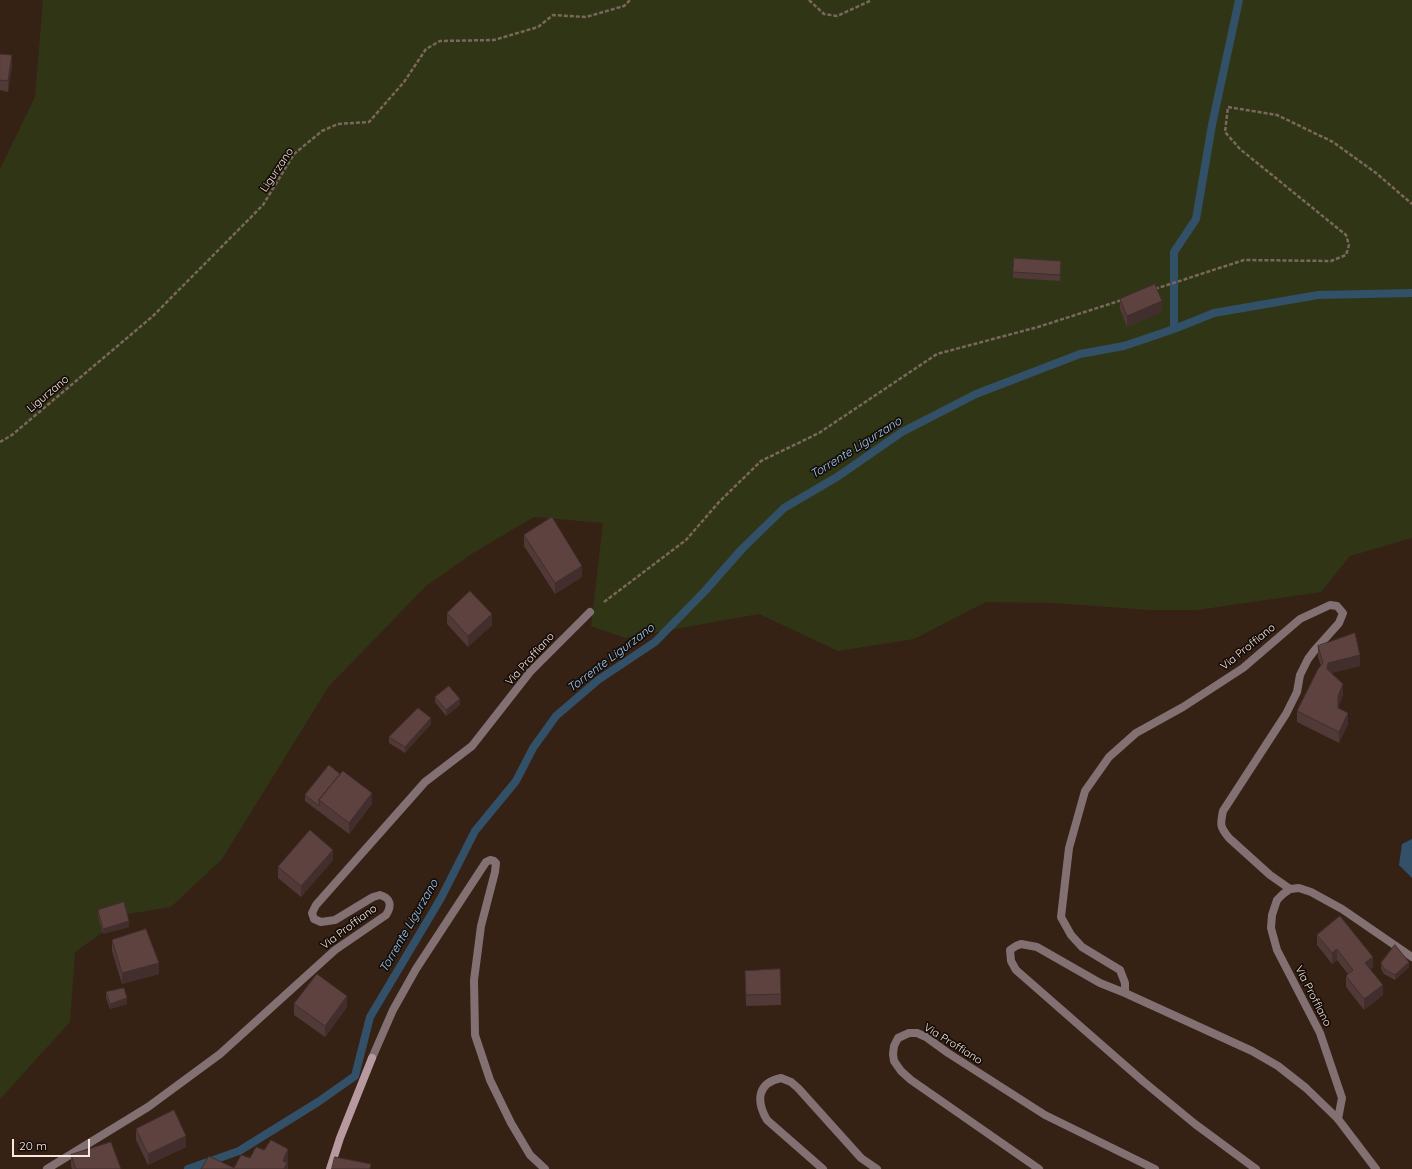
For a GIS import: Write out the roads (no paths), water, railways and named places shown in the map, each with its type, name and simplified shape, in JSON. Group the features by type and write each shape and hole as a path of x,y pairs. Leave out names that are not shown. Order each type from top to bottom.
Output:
{"street":[{"name":"Via Proffiano","path":"1125,993 1125,983 1120,970 1082,947 1071,935 1061,917 1068,848 1085,791 1108,757 1136,733 1182,707 1243,668 1300,619 1330,604 1338,606 1343,613 1340,623 1308,659 1300,675 1297,692 1286,714 1223,811 1220,824 1229,838 1270,875 1290,889"},
{"name":"Via Proffiano","path":"47,1169 148,1107 220,1054 336,950 386,914 390,904 388,899 380,895 373,896 335,920 321,922 314,919 312,913 316,906 425,782 472,746 530,672 590,612"},
{"path":"330,1169 340,1138 393,1010 416,969 486,862 490,860 494,860 496,863 481,926 474,980 475,1035 490,1080 511,1123 530,1155 545,1169"},
{"name":"Via Proffiano","path":"1338,1119 1342,1098 1320,1033 1277,950 1271,928 1272,915 1277,900 1290,889 1299,888 1311,892 1336,906 1412,957"},
{"path":"1256,1169 1195,1124 1144,1082 1016,970 1011,961 1010,950 1021,944 1038,948 1100,983 1252,1050 1278,1066 1306,1088 1338,1119 1376,1169"},
{"name":"Via Proffiano","path":"1039,1169 901,1071 894,1061 893,1054 894,1046 898,1038 908,1033 917,1033 1045,1115 1155,1169"},
{"path":"823,1169 767,1120 760,1103 761,1092 766,1084 781,1078 791,1082 861,1158 877,1169"}],"water":[{"path":"1412,839 1412,878 1399,865 1402,844"}],"waterway":[{"path":"1174,329 1174,252 1196,219 1212,125 1239,0"},
{"name":"Torrente Ligurzano","path":"188,1169 239,1151 318,1102 355,1076 370,1017 441,898 475,831 516,781 533,748 556,716 598,680 655,642 704,592 742,549 784,508 837,477 902,432 976,394 1080,354 1124,346 1174,329 1214,313 1318,295 1412,293"}]}
